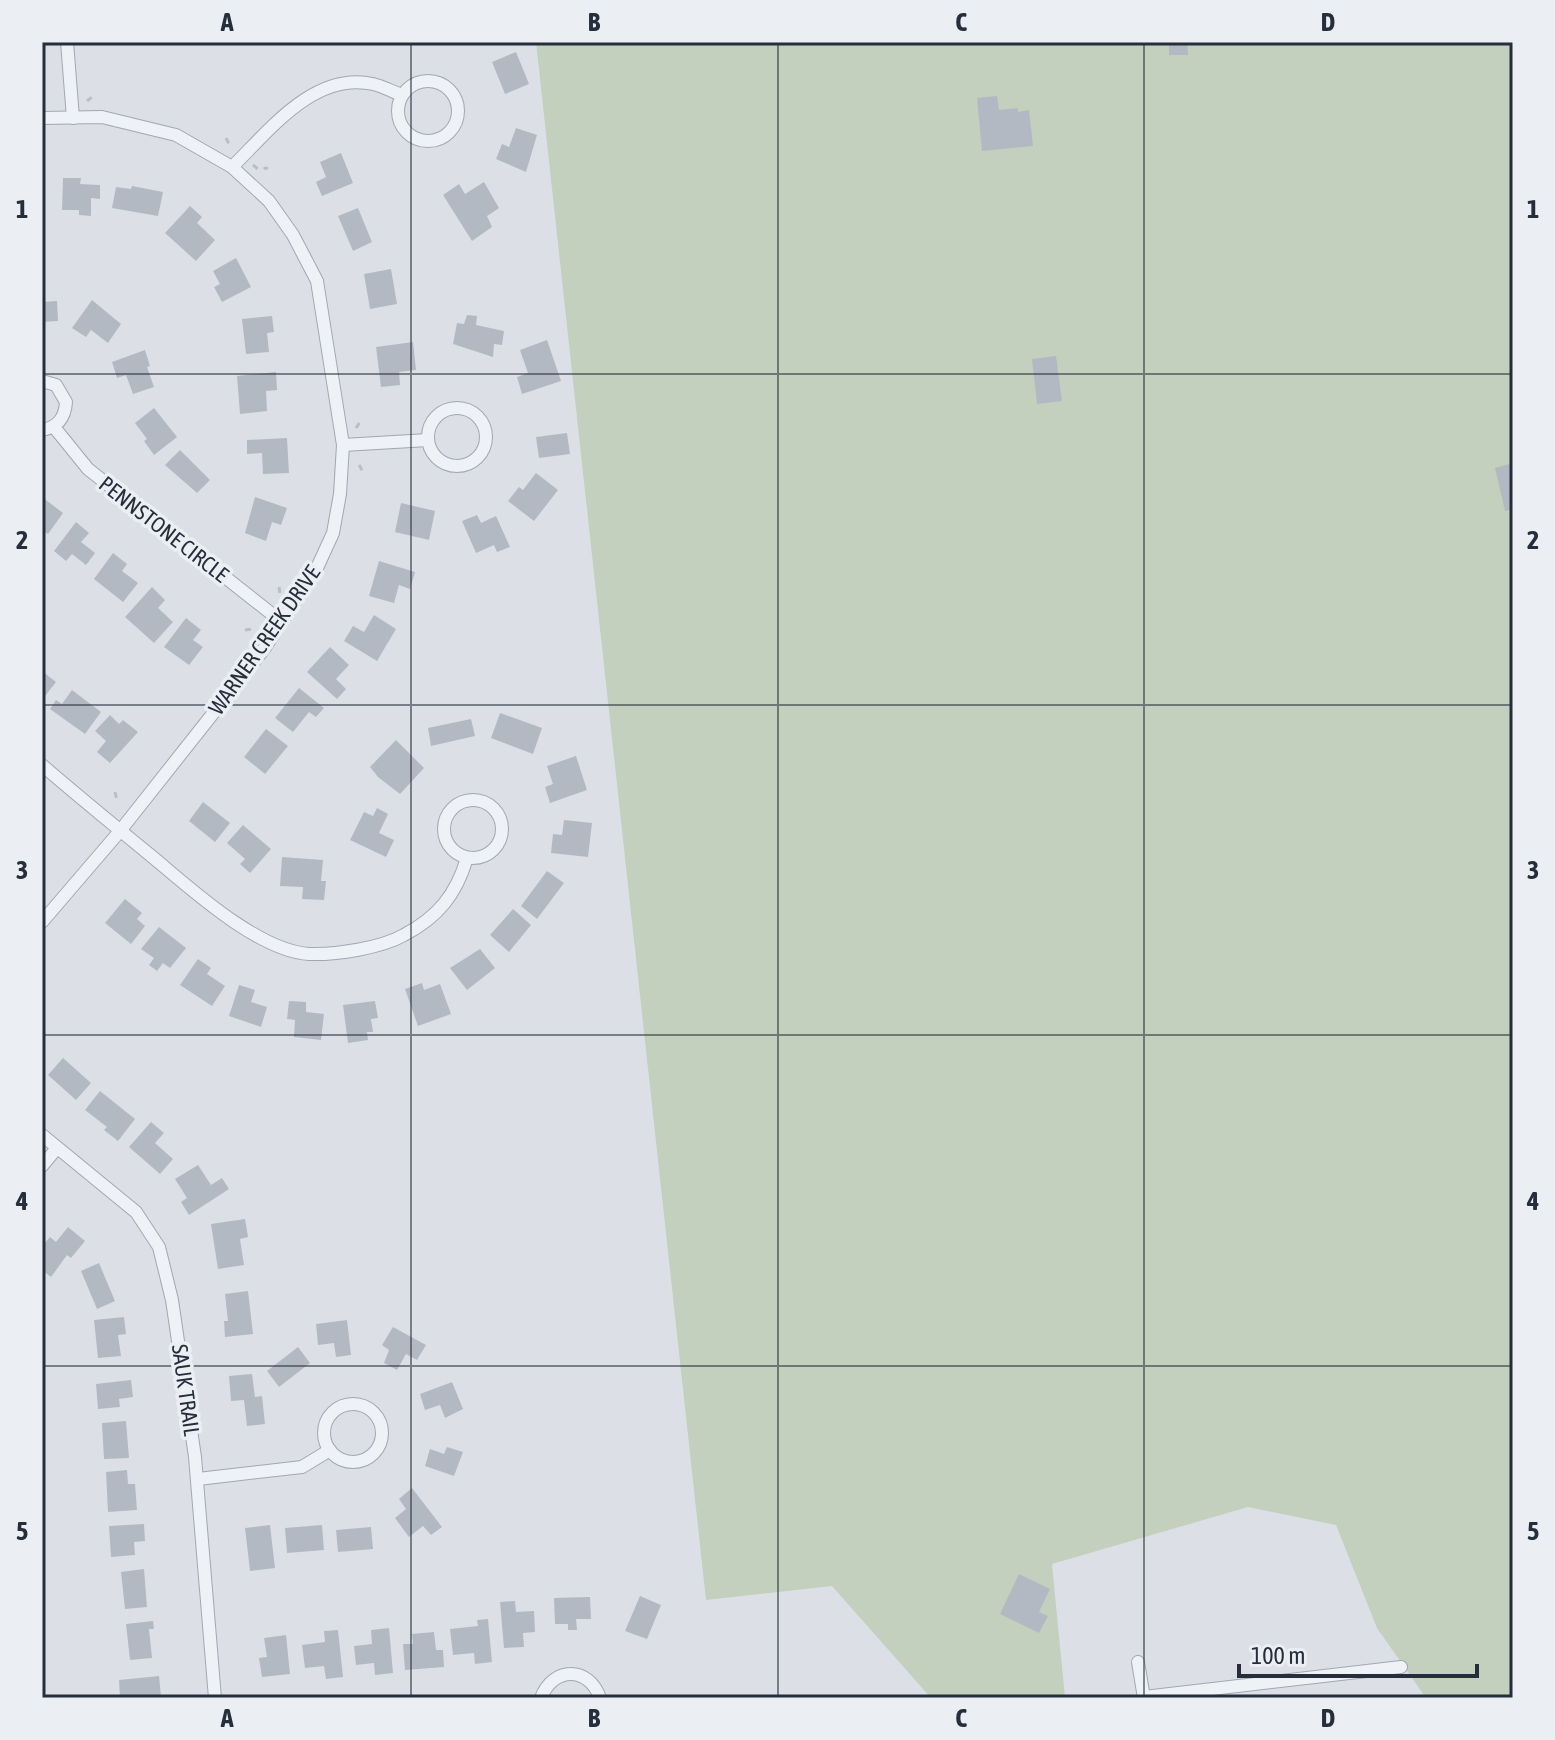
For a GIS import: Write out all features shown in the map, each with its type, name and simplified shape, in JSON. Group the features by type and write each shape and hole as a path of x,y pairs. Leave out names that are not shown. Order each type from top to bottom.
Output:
{"street":[{"path":"67,42 73,118"},
{"path":"421,82 441,84 455,99 458,109 453,129 436,141 417,140 408,135 398,119 397,109 402,95 412,85 421,82"},
{"path":"232,167 299,102 339,83 372,83 402,95"},
{"name":"WARNER CREEK DRIVE","path":"42,118 102,117 176,135 232,167 269,201 293,235 317,281 343,445 340,494 333,533 317,568 282,622 120,831 42,922"},
{"name":"PENNSTONE CIRCLE","path":"42,381 56,385 66,402 65,412 48,428 88,469 282,622"},
{"path":"457,408 474,414 485,430 486,439 479,456 464,465 445,463 431,450 428,440 433,422 448,410 457,408"},
{"path":"343,445 428,440"},
{"path":"42,765 239,925 309,954 378,947 426,923 448,902 467,858"},
{"path":"479,800 497,812 502,823 502,834 498,845 490,853 479,858 467,858 449,845 444,835 444,823 457,804 479,800"},
{"name":"SAUK TRAIL","path":"42,1135 136,1212 159,1247 177,1328 198,1479 215,1698"},
{"path":"42,1166 57,1148"},
{"path":"350,1404 367,1408 374,1414 382,1431 376,1450 369,1457 350,1462 330,1450 324,1432 333,1412 350,1404"},
{"path":"198,1479 302,1467 330,1450"},
{"path":"1138,1662 1144,1697 1401,1667"},
{"path":"541,1698 551,1681 568,1674 588,1679 600,1698"}],"path":[{"path":"87,101 96,94"},
{"path":"356,428 362,419"},
{"path":"359,465 364,473"},
{"path":"279,587 280,594"},
{"path":"245,630 254,629"},
{"path":"115,792 117,801"}],"green space":[{"path":"536,42 1513,42 1513,1698 1426,1698 1377,1628 1336,1525 1248,1507 1052,1564 1065,1698 931,1698 832,1586 706,1600"}],"building":[{"path":"1169,42 1187,42 1188,55 1169,55"},
{"path":"516,52 529,84 505,94 492,62"},
{"path":"997,96 999,110 1029,110 1033,146 982,151 977,98"},
{"path":"516,128 537,135 526,172 496,159 502,144 509,147"},
{"path":"341,153 353,183 322,196 316,182 326,177 320,162"},
{"path":"63,178 81,178 80,184 100,185 100,199 91,198 91,216 79,215 79,210 62,210"},
{"path":"484,182 499,208 487,216 492,227 472,241 443,195 459,184 465,194"},
{"path":"132,186 163,192 158,216 112,208 116,187 131,189"},
{"path":"190,206 202,217 197,223 215,240 196,261 165,233"},
{"path":"358,208 372,242 353,251 338,216"},
{"path":"236,258 251,287 222,302 214,287 220,284 213,271"},
{"path":"391,269 397,304 370,309 364,274"},
{"path":"92,300 121,324 108,343 91,330 86,337 72,328"},
{"path":"57,301 58,321 42,322 42,302"},
{"path":"467,315 477,316 476,325 504,331 502,345 494,344 493,357 453,344 457,323 464,324"},
{"path":"272,316 274,332 267,333 269,352 246,354 242,319"},
{"path":"547,340 561,381 522,394 517,377 528,373 520,350"},
{"path":"413,342 416,370 399,372 400,385 381,387 376,347"},
{"path":"145,350 154,387 133,394 126,375 117,378 112,362"},
{"path":"1056,356 1062,401 1037,404 1032,359"},
{"path":"276,372 277,390 266,391 267,411 240,414 237,376"},
{"path":"154,408 177,437 154,455 135,423"},
{"path":"567,433 570,454 539,458 536,437"},
{"path":"287,438 289,473 263,474 262,453 247,454 247,440"},
{"path":"180,450 210,480 197,493 165,465"},
{"path":"1513,463 1513,509 1505,511 1495,468"},
{"path":"536,473 558,490 534,521 508,501 519,487 523,490"},
{"path":"42,497 63,513 48,534 42,530"},
{"path":"255,497 287,508 281,525 272,522 266,541 245,533"},
{"path":"401,503 435,511 429,540 395,532"},
{"path":"477,515 481,523 496,516 510,547 497,552 494,545 476,553 462,521"},
{"path":"76,522 89,533 81,542 95,553 86,565 72,554 66,561 54,551"},
{"path":"113,553 127,564 122,571 138,583 123,602 94,579"},
{"path":"379,561 415,572 410,589 399,585 394,603 369,596"},
{"path":"152,587 165,600 158,608 173,622 154,643 125,617"},
{"path":"374,615 396,629 377,661 344,641 353,626 364,632"},
{"path":"186,618 201,630 193,640 203,647 189,665 164,647"},
{"path":"330,647 349,665 336,679 346,689 337,699 307,672"},
{"path":"42,671 56,682 42,700"},
{"path":"299,688 324,708 316,717 309,712 293,732 275,718"},
{"path":"72,690 101,712 85,734 50,709 56,700 62,704"},
{"path":"500,713 542,728 533,754 491,738"},
{"path":"110,715 119,724 123,720 138,732 110,763 97,752 106,741 95,731"},
{"path":"471,719 475,736 431,746 428,728"},
{"path":"266,729 288,746 265,774 244,757"},
{"path":"396,740 424,768 400,794 370,767"},
{"path":"576,756 587,790 550,803 545,787 553,784 547,766"},
{"path":"203,802 230,823 215,842 189,821"},
{"path":"377,808 388,814 379,833 394,840 386,857 350,840 364,812 373,816"},
{"path":"564,820 592,823 588,857 551,853 553,834 562,835"},
{"path":"243,825 271,849 250,873 240,864 245,859 227,843"},
{"path":"282,857 323,860 321,881 326,881 324,900 302,899 303,887 280,886"},
{"path":"547,871 564,883 537,919 521,906"},
{"path":"125,899 142,913 137,919 145,926 131,944 105,923"},
{"path":"513,909 531,925 509,952 490,935"},
{"path":"159,927 186,948 170,968 163,963 157,971 149,965 154,958 141,949"},
{"path":"480,949 495,968 467,990 450,968"},
{"path":"198,959 211,968 207,974 225,986 212,1006 180,985"},
{"path":"422,983 424,990 440,984 451,1014 418,1026 405,989"},
{"path":"239,985 255,990 251,1002 267,1007 261,1027 229,1016"},
{"path":"289,1001 306,1002 306,1012 324,1014 321,1040 294,1037 295,1020 287,1019"},
{"path":"375,1001 378,1018 371,1019 373,1032 367,1032 368,1040 348,1043 343,1005"},
{"path":"63,1058 91,1083 76,1100 48,1075"},
{"path":"100,1091 135,1119 118,1141 104,1130 107,1127 85,1110"},
{"path":"151,1122 164,1133 155,1143 173,1159 160,1174 129,1147"},
{"path":"198,1165 211,1185 222,1178 229,1189 189,1215 181,1202 187,1198 175,1179"},
{"path":"245,1219 248,1237 240,1239 244,1265 218,1269 211,1224"},
{"path":"68,1227 85,1241 71,1258 67,1255 51,1277 42,1270 42,1246 50,1237 56,1242"},
{"path":"99,1263 115,1301 97,1309 81,1271"},
{"path":"248,1291 253,1334 225,1337 224,1321 228,1321 225,1294"},
{"path":"124,1317 126,1334 118,1335 121,1356 98,1358 94,1320"},
{"path":"347,1320 351,1355 336,1357 334,1343 318,1345 316,1324"},
{"path":"393,1327 426,1345 417,1360 406,1354 397,1370 384,1363 389,1350 382,1345"},
{"path":"298,1347 310,1363 279,1387 267,1371"},
{"path":"252,1374 255,1397 262,1396 265,1424 247,1426 244,1400 231,1401 229,1376"},
{"path":"131,1380 133,1397 119,1399 120,1407 98,1409 96,1384"},
{"path":"452,1382 463,1409 445,1418 440,1405 425,1410 420,1394"},
{"path":"126,1421 129,1458 104,1459 102,1423"},
{"path":"447,1447 463,1452 454,1476 425,1466 430,1449 444,1454"},
{"path":"127,1470 128,1484 135,1484 137,1510 108,1512 106,1472"},
{"path":"412,1488 442,1527 431,1535 423,1526 409,1537 395,1518 406,1509 399,1499"},
{"path":"144,1524 145,1541 134,1542 135,1555 111,1557 109,1526"},
{"path":"270,1525 275,1568 250,1571 245,1528"},
{"path":"322,1525 324,1550 287,1553 285,1528"},
{"path":"371,1527 373,1549 338,1552 336,1530"},
{"path":"144,1569 147,1607 125,1609 121,1572"},
{"path":"1019,1574 1050,1589 1039,1612 1048,1616 1039,1633 1000,1614"},
{"path":"640,1596 661,1605 647,1639 625,1631"},
{"path":"590,1597 591,1619 576,1619 577,1630 568,1630 568,1624 555,1624 554,1598"},
{"path":"515,1601 516,1612 534,1611 535,1632 523,1633 524,1647 504,1648 500,1602"},
{"path":"488,1619 492,1662 475,1664 474,1653 453,1655 450,1629 478,1626 477,1620"},
{"path":"153,1621 154,1629 149,1629 152,1658 130,1660 126,1624"},
{"path":"389,1628 393,1673 375,1675 374,1663 356,1665 354,1646 372,1644 371,1630"},
{"path":"338,1630 343,1677 326,1679 324,1666 305,1668 302,1645 325,1642 324,1631"},
{"path":"434,1632 436,1650 443,1650 444,1667 405,1670 403,1644 413,1644 412,1634"},
{"path":"286,1635 290,1674 262,1677 259,1658 267,1657 264,1638"},
{"path":"159,1676 161,1697 120,1698 119,1680"}]}
